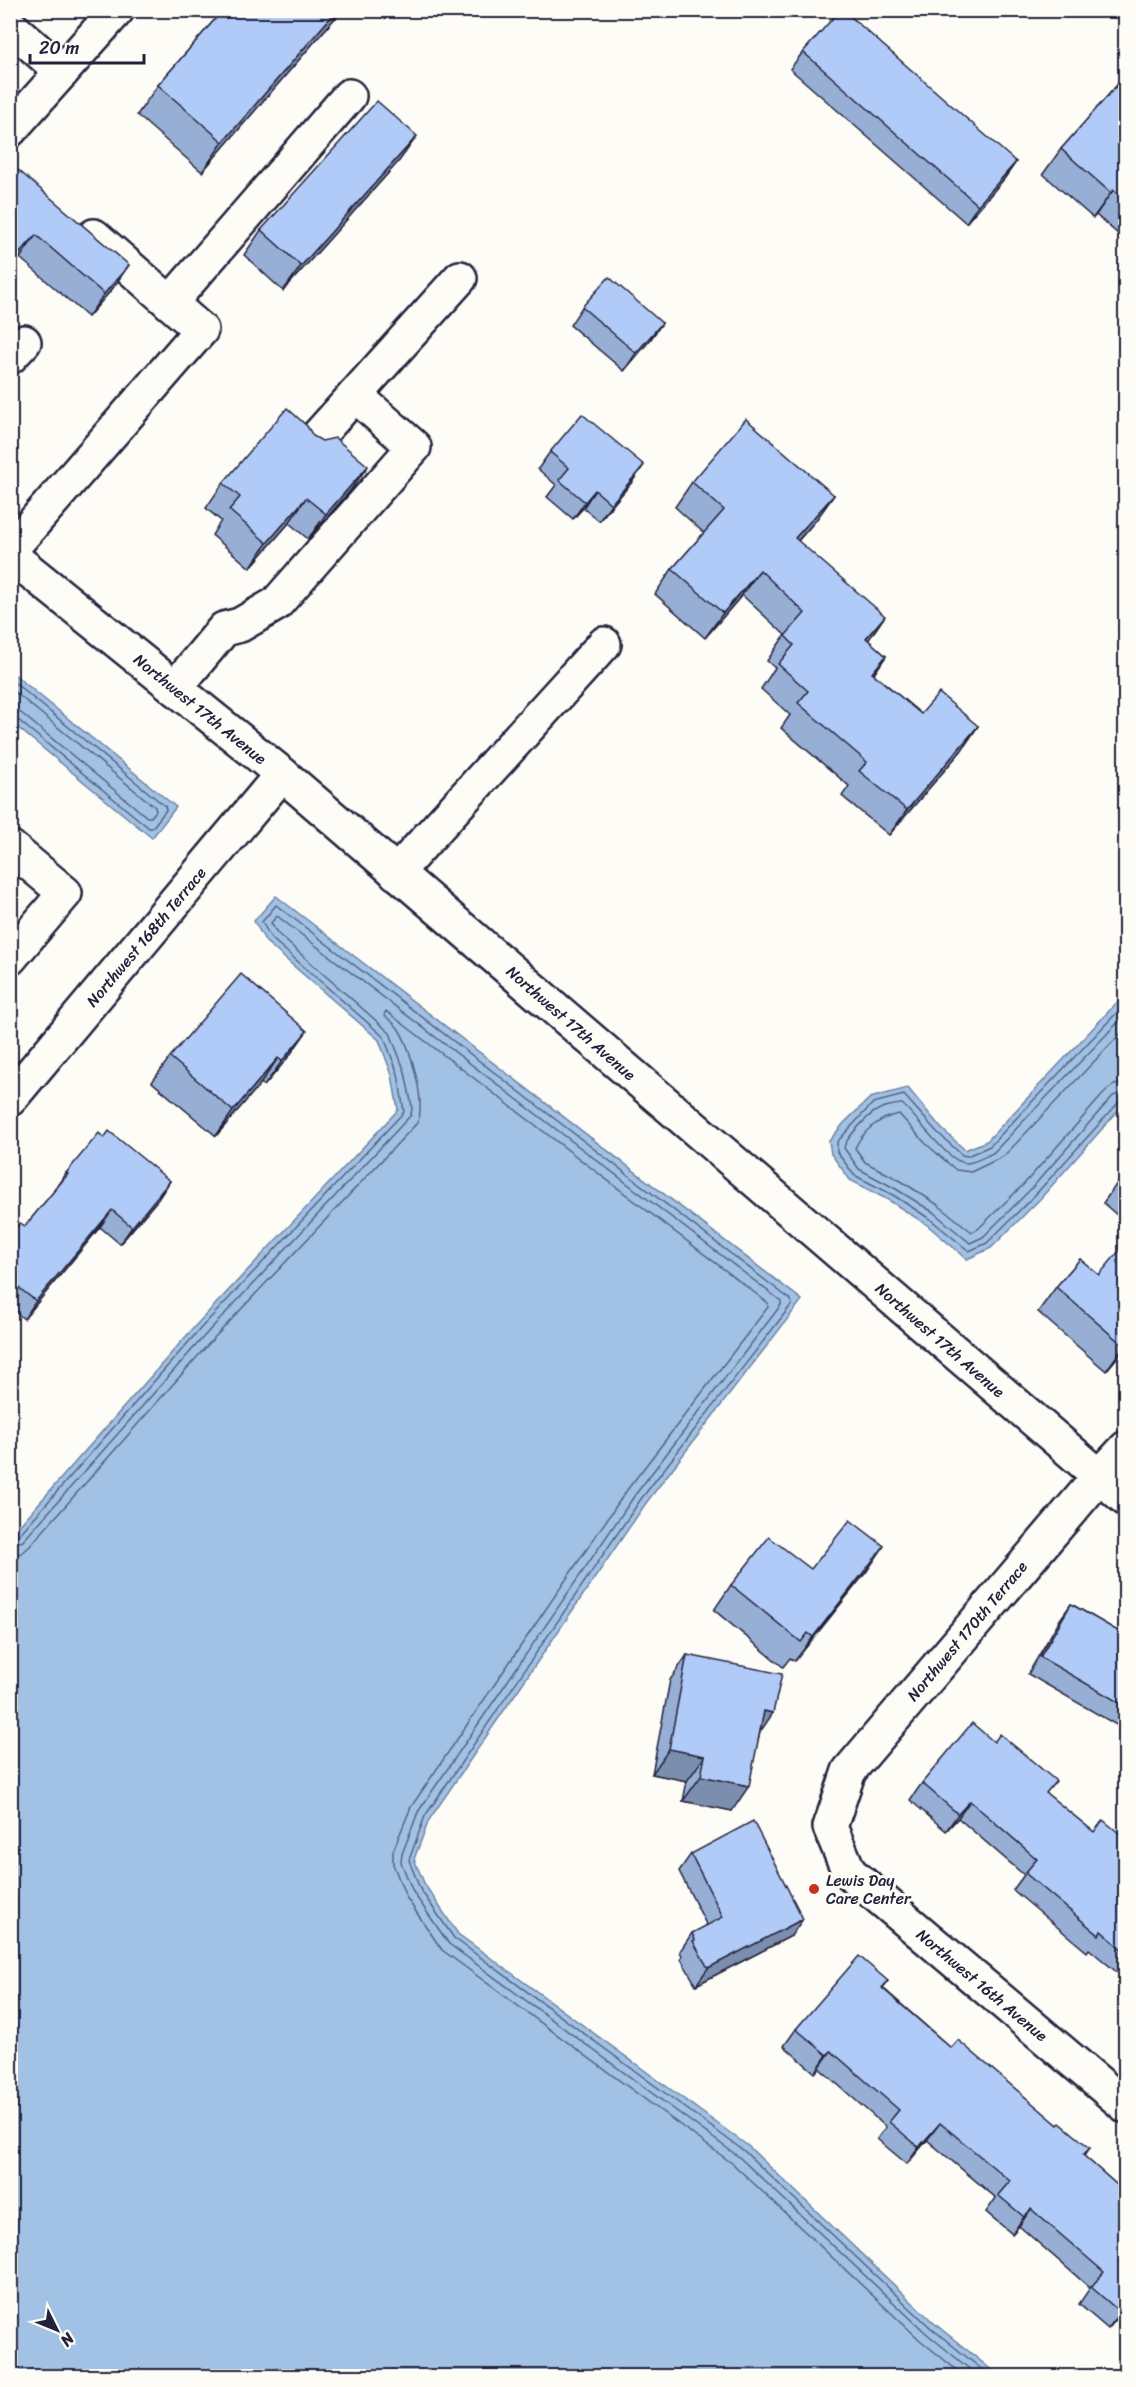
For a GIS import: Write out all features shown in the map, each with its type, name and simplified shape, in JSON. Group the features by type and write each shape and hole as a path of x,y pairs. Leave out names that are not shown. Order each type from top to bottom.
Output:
{"street":[{"path":"10,130 117,10"},
{"path":"10,26 62,72"},
{"path":"170,303 349,96"},
{"path":"10,550 201,330 72,218"},
{"path":"308,447 460,278"},
{"path":"175,688 224,629 240,625 276,604 414,447 355,395"},
{"name":"Northwest 17th Avenue","path":"10,555 282,774 1125,1499"},
{"path":"396,873 604,644"},
{"name":"Northwest 168th Terrace","path":"10,1100 282,774"},
{"path":"10,847 65,893 10,958"},
{"name":"Northwest 170th Terrace","path":"830,1827 849,1771 1125,1448"},
{"name":"Northwest 16th Avenue","path":"830,1827 849,1872 1125,2106"}],"water":[{"path":"10,671 176,807 152,838 11,722"},
{"path":"276,896 802,1300 646,1503 429,1820 414,1859 425,1885 458,1934 748,2146 935,2324 999,2376 11,2376 11,1535 197,1324 398,1110 392,1075 379,1040 266,942 254,921"},
{"path":"1125,994 1125,1103 1040,1199 991,1248 967,1259 926,1224 890,1201 850,1180 831,1154 829,1141 870,1098 908,1088 941,1128 965,1150 987,1141"}],"building":[{"path":"223,10 337,10 223,142 158,85"},
{"path":"840,10 843,10 1016,162 978,205 803,52"},
{"path":"1125,76 1125,200 1113,190 1111,193 1061,149"},
{"path":"377,101 417,136 301,266 261,230"},
{"path":"10,163 129,265 104,294 36,235 10,264"},
{"path":"609,277 662,323 636,353 582,307"},
{"path":"287,408 307,426 313,436 322,441 335,438 368,466 326,514 306,498 267,543 229,510 240,497 223,483"},
{"path":"582,414 644,465 611,504 595,490 585,502 559,480 569,468 550,452"},
{"path":"746,419 834,495 795,538 885,616 866,638 886,656 872,673 921,714 939,693 978,726 907,810 859,771 867,762 798,703 808,691 778,664 794,645 785,636 805,613 760,570 723,613 672,569 724,510 692,482"},
{"path":"241,974 307,1031 282,1061 278,1058 233,1111 170,1057"},
{"path":"109,1131 170,1181 132,1227 112,1210 36,1301 10,1281 10,1235 20,1223 25,1226 99,1133 104,1138"},
{"path":"1125,1172 1125,1182 1120,1178"},
{"path":"1125,1244 1124,1346 1056,1287 1080,1259 1099,1275"},
{"path":"850,1520 884,1546 813,1637 808,1633 801,1642 731,1585 769,1537 811,1569"},
{"path":"1071,1604 1121,1633 1125,1624 1125,1706 1040,1657"},
{"path":"687,1655 782,1674 773,1713 764,1711 749,1786 701,1776 705,1756 669,1749"},
{"path":"972,1723 994,1742 1000,1734 1056,1781 1046,1793 1094,1832 1103,1820 1125,1838 1125,1952 1101,1931 1099,1935 1025,1873 1037,1859 970,1801 958,1814 922,1783"},
{"path":"753,1821 803,1919 708,1968 693,1941 695,1940 692,1933 723,1917 691,1854"},
{"path":"859,1956 888,1981 882,1988 951,2048 958,2040 1058,2125 1060,2123 1090,2148 1083,2155 1125,2192 1125,2306 1120,2312 1091,2287 1104,2272 1031,2209 1024,2217 998,2195 1010,2181 940,2123 919,2147 889,2122 899,2110 831,2051 827,2055 796,2029"}],"place":[{"name":"Lewis Day Care Center","path":"814,1889"}]}
